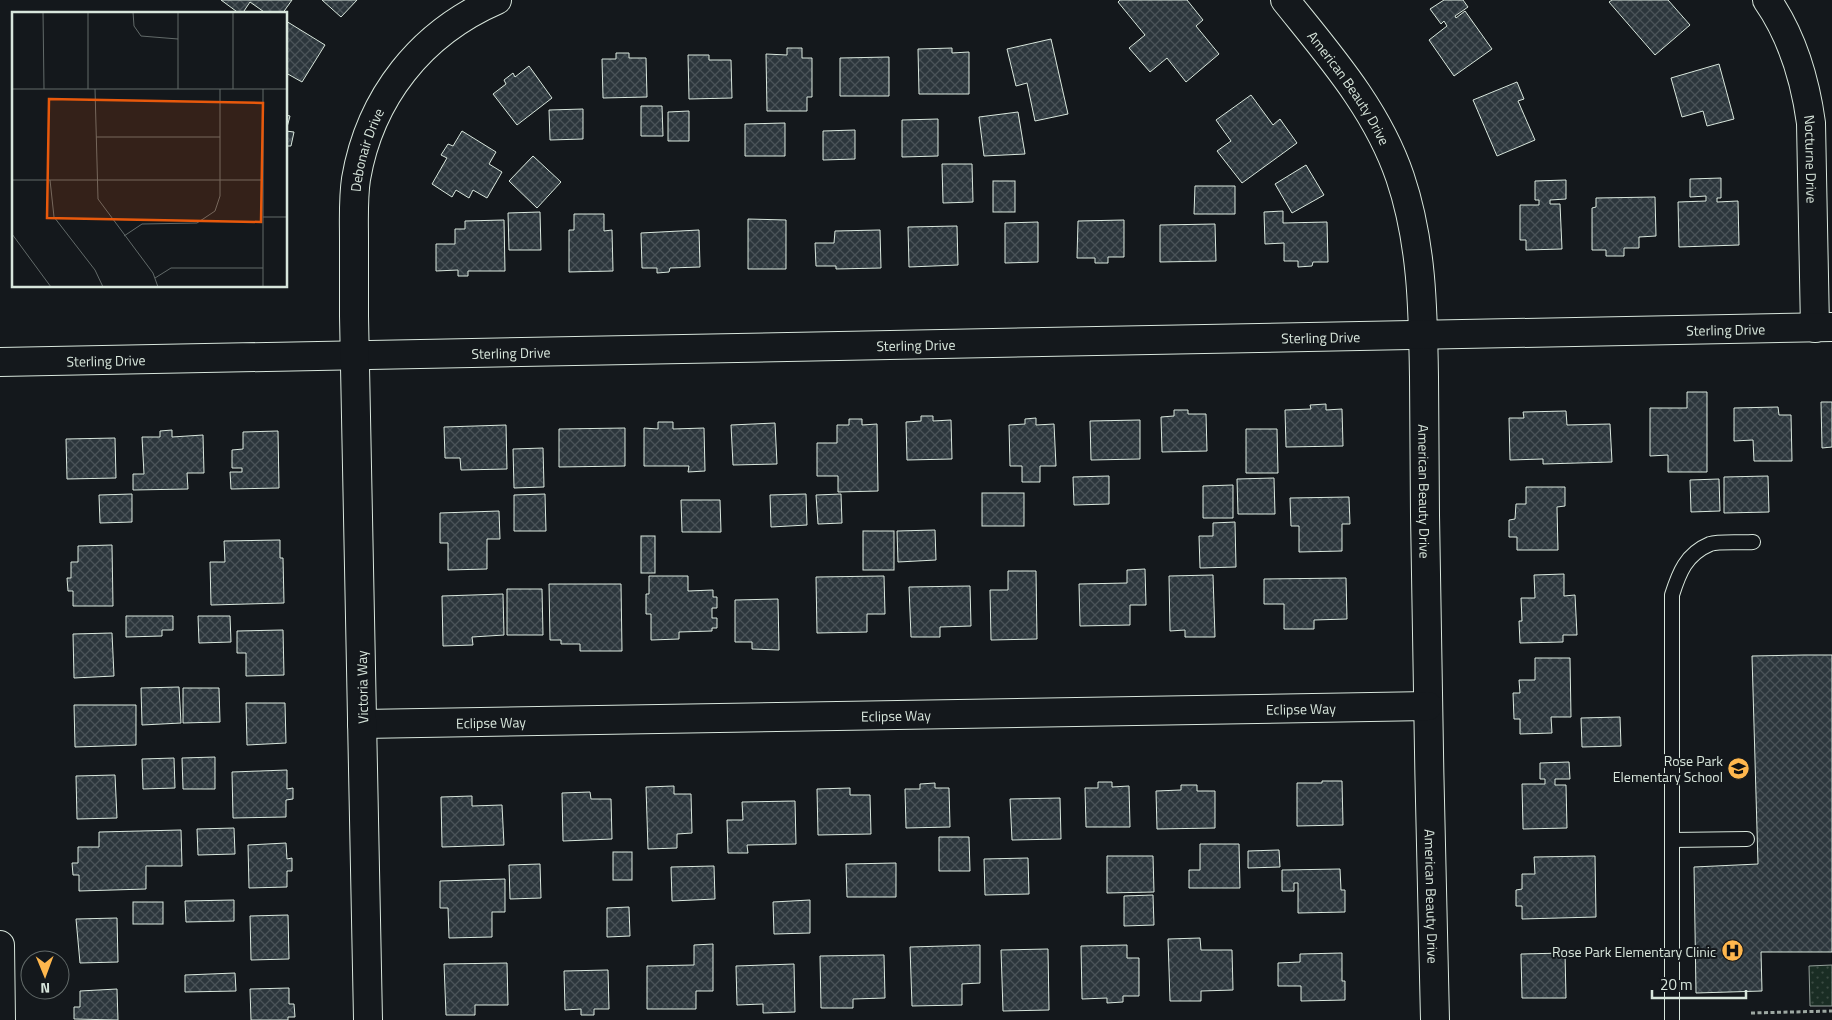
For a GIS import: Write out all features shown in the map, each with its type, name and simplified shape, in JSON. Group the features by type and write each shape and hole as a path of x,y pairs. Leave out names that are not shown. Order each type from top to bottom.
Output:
{"street":[{"name":"Debonair Drive","path":"356,355 354,214 356,180 363,148 375,115 393,84 416,55 445,29 474,10 497,0"},
{"name":"American Beauty Drive","path":"1285,0 1341,70 1365,104 1385,140 1400,176 1418,254 1423,335 1435,1020"},
{"name":"Nocturne Drive","path":"1767,0 1776,13 1789,40 1807,94 1824,328"},
{"name":"Sterling Drive","path":"0,362 1824,328"},
{"name":"Victoria Way","path":"356,355 368,1020"},
{"name":"Eclipse Way","path":"362,724 1428,706"},
{"path":"0,946 1,1020"}],"lane":[{"path":"1672,1020 1672,595 1680,570 1691,557 1711,544 1753,542"},
{"path":"1672,840 1747,840"}],"path":[{"path":"1751,1013 1832,1011"}],"green space":[{"path":"1832,965 1832,1006 1810,1006 1809,966"}],"building":[{"path":"221,0 292,0 283,12 264,12 250,2 243,12 237,12"},
{"path":"322,0 357,0 341,17"},
{"path":"1120,0 1187,0 1203,20 1196,26 1219,54 1186,82 1167,58 1150,72 1129,48 1145,35 1118,2"},
{"path":"1444,0 1463,0 1468,7 1455,16 1456,18 1465,11 1492,49 1454,76 1429,40 1447,26 1444,21 1441,24 1430,9"},
{"path":"1612,0 1668,0 1690,25 1655,55 1609,2"},
{"path":"288,22 325,45 302,82 288,74"},
{"path":"1051,39 1068,114 1035,121 1027,83 1016,86 1007,49"},
{"path":"787,48 802,48 802,58 812,58 812,97 807,97 807,111 767,111 766,54 787,55"},
{"path":"952,48 952,53 969,52 969,94 919,94 918,49"},
{"path":"616,53 629,53 629,58 646,58 647,97 603,98 602,59 616,59"},
{"path":"688,55 709,55 709,60 731,60 732,98 689,99"},
{"path":"889,57 889,96 840,96 840,58"},
{"path":"1719,64 1734,119 1707,126 1703,111 1682,117 1671,78"},
{"path":"529,66 552,98 517,125 493,94 506,84 504,80 513,73 515,77"},
{"path":"1517,82 1524,99 1518,101 1535,140 1497,156 1473,100"},
{"path":"1251,95 1273,125 1280,119 1297,143 1242,183 1217,151 1231,141 1216,120"},
{"path":"641,106 662,106 663,136 641,136"},
{"path":"583,109 583,139 550,140 549,110"},
{"path":"689,111 689,141 668,141 668,112"},
{"path":"1018,112 1025,154 984,156 979,117"},
{"path":"938,119 938,156 902,157 902,120"},
{"path":"785,123 785,156 745,156 745,124"},
{"path":"855,130 855,159 823,160 823,131"},
{"path":"288,131 294,132 291,146 288,146"},
{"path":"462,131 496,152 489,164 502,172 487,198 473,190 469,198 456,190 452,197 432,184 447,158 441,155 448,144 453,146"},
{"path":"533,156 561,182 537,208 509,181"},
{"path":"942,164 972,164 973,202 943,203"},
{"path":"1306,165 1324,195 1292,213 1275,184"},
{"path":"1721,178 1721,198 1717,198 1717,202 1738,201 1739,245 1679,247 1678,202 1706,201 1706,196 1690,197 1690,179"},
{"path":"1566,180 1566,199 1550,200 1550,204 1560,204 1562,249 1526,250 1526,240 1520,240 1520,205 1539,205 1539,200 1535,200 1535,181"},
{"path":"993,181 1015,181 1015,212 993,212"},
{"path":"1195,186 1235,186 1235,214 1194,214"},
{"path":"1655,197 1656,236 1639,237 1639,248 1624,248 1624,256 1606,256 1606,250 1592,250 1592,208 1596,207 1596,198"},
{"path":"1283,211 1283,223 1327,222 1328,262 1313,262 1312,266 1298,267 1298,261 1284,261 1284,243 1265,244 1264,212"},
{"path":"540,212 541,250 509,250 508,213"},
{"path":"574,214 604,214 604,231 612,230 613,271 569,272 569,230 574,230"},
{"path":"748,219 786,220 786,269 748,269"},
{"path":"504,220 505,271 468,271 468,276 458,276 458,270 436,271 436,244 455,244 455,229 465,229 465,221"},
{"path":"1124,220 1124,257 1108,257 1108,263 1095,263 1095,258 1077,258 1078,221"},
{"path":"1038,222 1038,262 1005,263 1005,223"},
{"path":"1215,224 1216,261 1160,262 1160,225"},
{"path":"957,226 958,265 909,267 908,227"},
{"path":"699,230 700,267 670,268 669,272 657,273 657,268 642,268 641,233"},
{"path":"880,230 881,268 836,269 836,266 816,266 815,243 834,243 835,231"},
{"path":"1687,392 1707,392 1707,472 1668,472 1668,455 1650,456 1650,408 1687,408"},
{"path":"1821,402 1832,402 1832,447 1822,448"},
{"path":"1326,404 1326,410 1342,409 1343,446 1286,447 1285,410 1311,409 1310,405"},
{"path":"1778,407 1779,415 1791,415 1792,461 1754,461 1753,440 1734,441 1734,408"},
{"path":"1174,410 1188,410 1188,414 1206,414 1207,451 1162,452 1161,417 1174,416"},
{"path":"1566,411 1567,425 1610,424 1612,462 1543,464 1543,459 1510,460 1509,418 1524,418 1523,412"},
{"path":"921,416 933,416 933,421 951,420 952,459 907,460 906,422 921,421"},
{"path":"1036,418 1036,425 1054,424 1056,466 1040,466 1040,482 1022,482 1022,466 1010,466 1009,425 1025,424 1025,419"},
{"path":"849,419 862,419 862,425 877,424 878,491 838,492 838,476 817,476 817,443 837,443 837,425 849,425"},
{"path":"1140,420 1140,459 1091,460 1090,421"},
{"path":"658,422 673,422 673,429 704,428 705,471 688,472 689,466 644,466 644,428 658,429"},
{"path":"775,423 777,464 733,465 731,425"},
{"path":"506,425 507,469 461,470 460,458 445,458 444,427"},
{"path":"625,428 625,466 559,467 559,429"},
{"path":"1246,429 1277,429 1278,473 1246,473"},
{"path":"172,430 172,437 203,435 204,473 187,473 188,489 133,490 133,474 144,474 142,437 160,437 160,431"},
{"path":"278,431 279,488 231,489 230,472 242,472 242,468 232,468 232,450 243,449 243,432"},
{"path":"115,438 116,478 67,479 66,439"},
{"path":"543,448 544,487 514,488 513,449"},
{"path":"1109,476 1109,504 1074,505 1073,477"},
{"path":"1768,476 1769,512 1724,513 1724,477"},
{"path":"1274,478 1275,514 1238,514 1237,479"},
{"path":"1719,479 1720,511 1691,512 1690,480"},
{"path":"1233,485 1233,518 1203,518 1203,486"},
{"path":"1526,487 1565,487 1565,506 1557,507 1558,550 1517,550 1517,537 1509,537 1509,520 1515,519 1516,504 1526,504"},
{"path":"982,493 1024,493 1024,526 982,526"},
{"path":"132,494 132,522 100,523 99,495"},
{"path":"545,494 546,531 514,531 514,495"},
{"path":"806,494 807,525 771,527 770,495"},
{"path":"841,494 842,523 818,524 816,495"},
{"path":"1349,497 1350,524 1342,524 1342,551 1299,552 1299,526 1291,526 1290,498"},
{"path":"681,500 720,500 721,532 682,532"},
{"path":"499,511 500,539 487,539 487,569 448,570 448,543 440,543 440,513"},
{"path":"1235,522 1236,567 1200,568 1199,536 1213,536 1213,523"},
{"path":"935,530 936,560 898,562 897,531"},
{"path":"863,531 894,531 894,570 863,570"},
{"path":"641,536 655,536 655,573 641,573"},
{"path":"280,540 280,558 283,558 284,603 211,605 210,562 225,562 224,541"},
{"path":"112,545 113,606 73,606 73,591 68,591 67,578 71,578 71,562 78,562 78,546"},
{"path":"1145,569 1146,605 1130,605 1130,625 1080,626 1079,584 1127,583 1127,570"},
{"path":"1008,571 1036,571 1037,639 991,640 990,590 1008,590"},
{"path":"1564,574 1564,596 1575,595 1577,635 1563,635 1563,642 1520,643 1519,621 1522,621 1521,598 1535,598 1534,575"},
{"path":"1213,575 1215,637 1185,637 1185,630 1170,631 1169,576"},
{"path":"649,576 688,576 688,591 713,590 713,597 717,597 717,608 712,608 712,618 717,618 717,628 712,628 712,631 679,632 679,639 651,640 651,614 646,614 646,594 649,594"},
{"path":"884,576 885,614 867,614 867,632 817,633 816,577"},
{"path":"1346,578 1347,619 1314,620 1314,629 1284,629 1284,604 1264,604 1264,579"},
{"path":"549,584 621,584 622,651 580,651 580,644 561,644 561,640 550,640"},
{"path":"970,586 971,626 940,627 940,637 911,637 909,587"},
{"path":"507,589 542,589 543,635 507,635"},
{"path":"503,594 504,635 472,637 473,645 443,646 442,596"},
{"path":"778,599 779,650 752,649 752,642 735,642 735,600"},
{"path":"126,616 173,616 173,630 162,630 162,636 126,637"},
{"path":"198,616 230,616 231,642 199,643"},
{"path":"283,630 284,675 246,676 246,653 237,653 237,631"},
{"path":"112,633 114,676 74,678 73,634"},
{"path":"1832,655 1832,952 1761,952 1762,991 1696,993 1694,867 1758,864 1752,656"},
{"path":"1535,658 1570,658 1571,717 1551,717 1552,733 1520,734 1520,719 1514,719 1513,693 1520,693 1519,680 1535,680"},
{"path":"179,687 181,723 142,725 141,688"},
{"path":"183,688 219,688 220,722 183,723"},
{"path":"246,703 285,703 286,743 247,745"},
{"path":"74,705 136,705 136,745 75,747"},
{"path":"1620,717 1621,746 1582,747 1581,718"},
{"path":"215,757 215,789 183,789 182,758"},
{"path":"174,758 175,788 143,789 142,759"},
{"path":"1569,762 1570,779 1555,779 1555,785 1566,785 1567,828 1523,829 1522,784 1545,784 1545,779 1540,779 1540,763"},
{"path":"287,770 287,789 293,788 293,799 286,800 286,817 233,818 232,772"},
{"path":"115,775 117,818 77,819 76,776"},
{"path":"1322,781 1342,781 1343,825 1297,826 1297,783 1322,783"},
{"path":"1098,782 1112,782 1112,787 1129,786 1130,827 1086,827 1085,788 1098,788"},
{"path":"935,783 935,788 949,788 950,827 906,828 905,789 920,789 920,784"},
{"path":"1181,785 1197,785 1197,791 1215,791 1215,828 1157,829 1156,791 1181,790"},
{"path":"674,786 674,794 691,794 692,833 677,834 677,848 648,849 646,787"},
{"path":"850,788 850,795 870,795 871,834 818,835 817,789"},
{"path":"590,792 591,799 611,799 612,839 563,841 562,793"},
{"path":"472,796 472,806 502,805 504,845 442,847 441,797"},
{"path":"1060,798 1061,839 1012,840 1010,799"},
{"path":"795,801 796,844 747,845 748,853 728,853 727,820 743,820 742,802"},
{"path":"234,828 235,854 198,855 197,829"},
{"path":"181,830 182,866 146,866 146,889 79,891 79,875 73,875 72,863 78,863 78,847 99,847 99,832"},
{"path":"939,837 969,837 970,871 939,871"},
{"path":"286,843 287,859 292,858 292,871 287,871 287,887 249,888 248,845"},
{"path":"1200,844 1239,844 1240,888 1189,888 1189,870 1200,870"},
{"path":"1279,850 1280,867 1248,868 1248,851"},
{"path":"613,852 632,852 632,880 613,880"},
{"path":"1107,856 1153,856 1154,892 1107,893"},
{"path":"1595,856 1596,917 1522,919 1522,906 1516,906 1516,890 1522,889 1522,874 1535,874 1534,857"},
{"path":"1028,858 1029,894 985,895 984,859"},
{"path":"896,863 896,897 847,897 846,864"},
{"path":"540,864 541,898 510,899 509,865"},
{"path":"714,866 715,899 672,901 671,867"},
{"path":"1340,869 1341,890 1345,890 1345,912 1298,913 1298,883 1294,883 1294,891 1282,891 1282,870"},
{"path":"505,879 505,912 492,912 492,937 449,938 448,908 440,908 440,881"},
{"path":"1153,895 1154,925 1124,926 1124,896"},
{"path":"234,900 234,921 186,922 185,901"},
{"path":"810,900 810,933 774,934 773,902"},
{"path":"133,902 163,902 163,924 133,924"},
{"path":"629,907 630,936 607,937 607,908"},
{"path":"288,915 289,959 251,960 250,916"},
{"path":"117,918 118,962 80,963 76,919"},
{"path":"1200,938 1201,950 1232,950 1233,990 1201,991 1201,1001 1170,1001 1168,939"},
{"path":"713,944 713,991 696,991 696,1009 647,1009 647,966 694,965 694,945"},
{"path":"980,945 980,983 962,984 962,1005 912,1006 910,947"},
{"path":"1127,945 1127,958 1139,958 1139,996 1123,996 1123,1002 1107,1003 1107,998 1082,999 1081,946"},
{"path":"1048,949 1049,1010 1003,1011 1001,950"},
{"path":"1342,953 1342,981 1345,981 1345,1000 1301,1001 1301,986 1278,986 1278,963 1300,962 1300,954"},
{"path":"1565,953 1566,998 1522,998 1521,954"},
{"path":"884,955 885,998 853,999 853,1008 821,1008 820,956"},
{"path":"507,963 508,1005 475,1005 475,1015 446,1015 444,964"},
{"path":"794,964 795,1012 763,1013 763,1004 737,1005 736,966"},
{"path":"608,970 609,1009 594,1009 594,1015 581,1015 581,1009 565,1010 564,971"},
{"path":"235,973 236,991 185,992 185,975"},
{"path":"289,988 289,1004 294,1004 295,1017 288,1017 288,1020 251,1020 250,989"},
{"path":"117,989 118,1020 74,1019 74,1007 80,1007 80,991"}],"place":[{"name":"Rose Park Elementary School","path":"1739,768"},
{"name":"Rose Park Elementary Clinic","path":"1732,951"}]}
